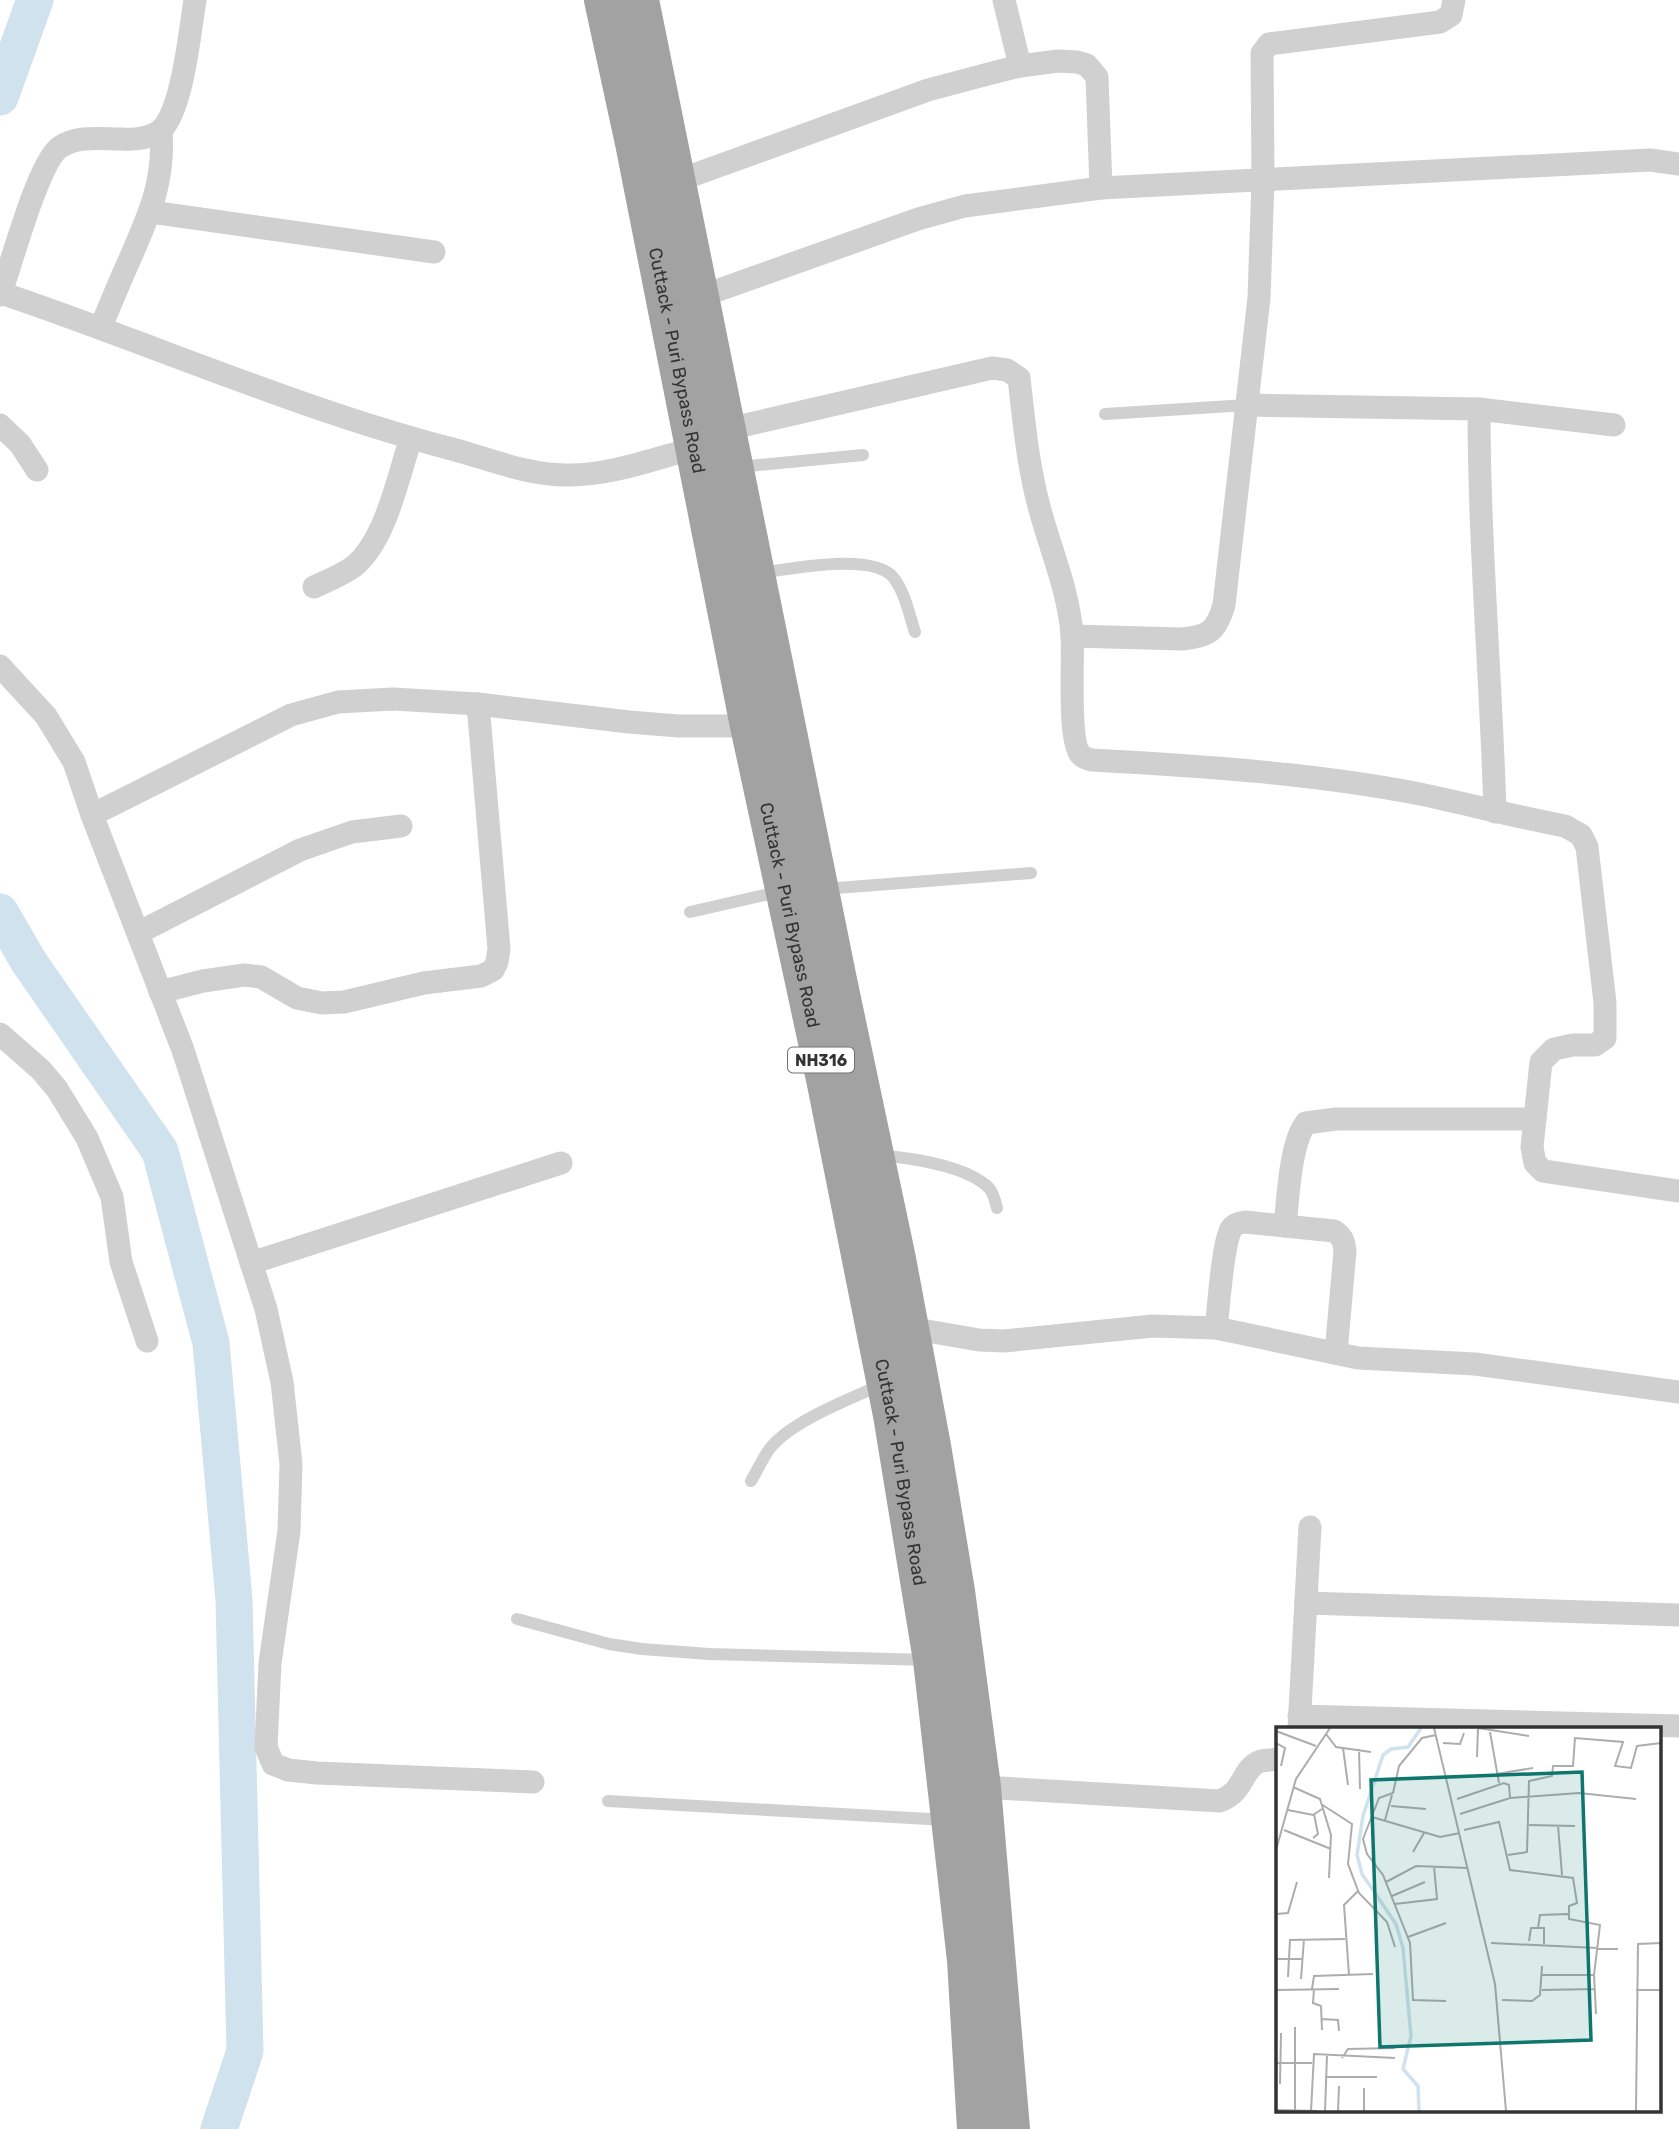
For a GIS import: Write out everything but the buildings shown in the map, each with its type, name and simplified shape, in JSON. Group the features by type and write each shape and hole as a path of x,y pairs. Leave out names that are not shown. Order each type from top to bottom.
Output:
{"highway":[{"name":"Cuttack - Puri Bypass Road","path":"603,0 749,726 802,890 875,1155 910,1328 956,1591 982,1787 1011,2129"},
{"name":"Cuttack - Puri Bypass Road","path":"640,0 757,574 802,890 825,1079 886,1383 932,1660 966,1960 976,2129"}],"street":[{"path":"195,0 172,114 161,130 144,138 84,138 58,148 39,178 0,294 101,327 288,397 411,438 535,472 564,476 592,474 695,448"},
{"path":"1004,0 1020,66"},
{"path":"1072,636 1182,639 1200,637 1211,631 1219,621 1224,606 1259,298 1263,180 1262,53 1269,44 1440,22 1451,15 1454,0"},
{"path":"677,181 928,90 1020,66 1058,61 1087,65 1097,77 1101,188"},
{"path":"101,327 152,212 163,153 161,130"},
{"path":"702,296 918,219 965,206 1101,188 1650,160 1679,164"},
{"path":"152,212 434,252"},
{"path":"728,429 992,368 1007,370 1019,378 1028,451 1039,507 1063,588 1072,636 1073,730 1081,755 1092,760 1164,763 1334,780 1419,794 1565,826 1581,835 1587,847 1605,1003 1605,1038 1595,1045 1573,1045 1554,1049 1541,1062 1532,1147 1535,1163 1543,1171 1679,1191"},
{"path":"1247,405 1479,409 1615,425"},
{"path":"1479,409 1481,545 1491,678 1495,812"},
{"path":"0,425 20,444 37,470"},
{"path":"314,587 353,567 369,550 382,526 411,438"},
{"path":"0,666 46,716 74,762 183,1050 266,1309 282,1382 291,1464 289,1531 270,1662 266,1746 273,1764 288,1770 317,1773 533,1782"},
{"path":"92,815 291,715 338,702 380,699 478,704 629,722 680,726 749,726"},
{"path":"160,992 203,981 244,975 261,977 298,998 322,1003 344,1002 424,983 481,976 493,970 499,949 478,704"},
{"path":"138,933 312,845 352,832 401,826"},
{"path":"0,1034 41,1070 57,1089 87,1138 112,1197 121,1262 147,1341"},
{"path":"1285,1226 1295,1148 1299,1132 1306,1124 1336,1119 1535,1119"},
{"path":"251,1263 561,1163"},
{"path":"1216,1328 1231,1227 1245,1222 1334,1231 1344,1242 1336,1353"},
{"path":"910,1328 979,1340 1004,1341 1153,1326 1216,1328 1358,1358 1500,1367 1679,1392"},
{"path":"1310,1527 1299,1722 1679,1726"},
{"path":"1306,1603 1679,1615"},
{"path":"982,1787 1220,1801 1237,1791 1250,1768 1260,1761 1276,1759"}],"lane":[{"path":"1105,414 1247,405"},
{"path":"735,468 863,455"},
{"path":"757,574 815,565 874,566 891,574 900,587 915,632"},
{"path":"690,912 802,890 1031,873"},
{"path":"875,1155 918,1159 952,1168 988,1187 997,1208"},
{"path":"751,1481 769,1449 789,1432 886,1383"},
{"path":"517,1619 609,1644 642,1649 709,1654 932,1660"},
{"path":"608,1801 949,1821"}],"waterway":[{"path":"0,97 35,0"},
{"path":"0,912 29,962 160,1151 211,1343 234,1600 245,2051 219,2129"}]}
